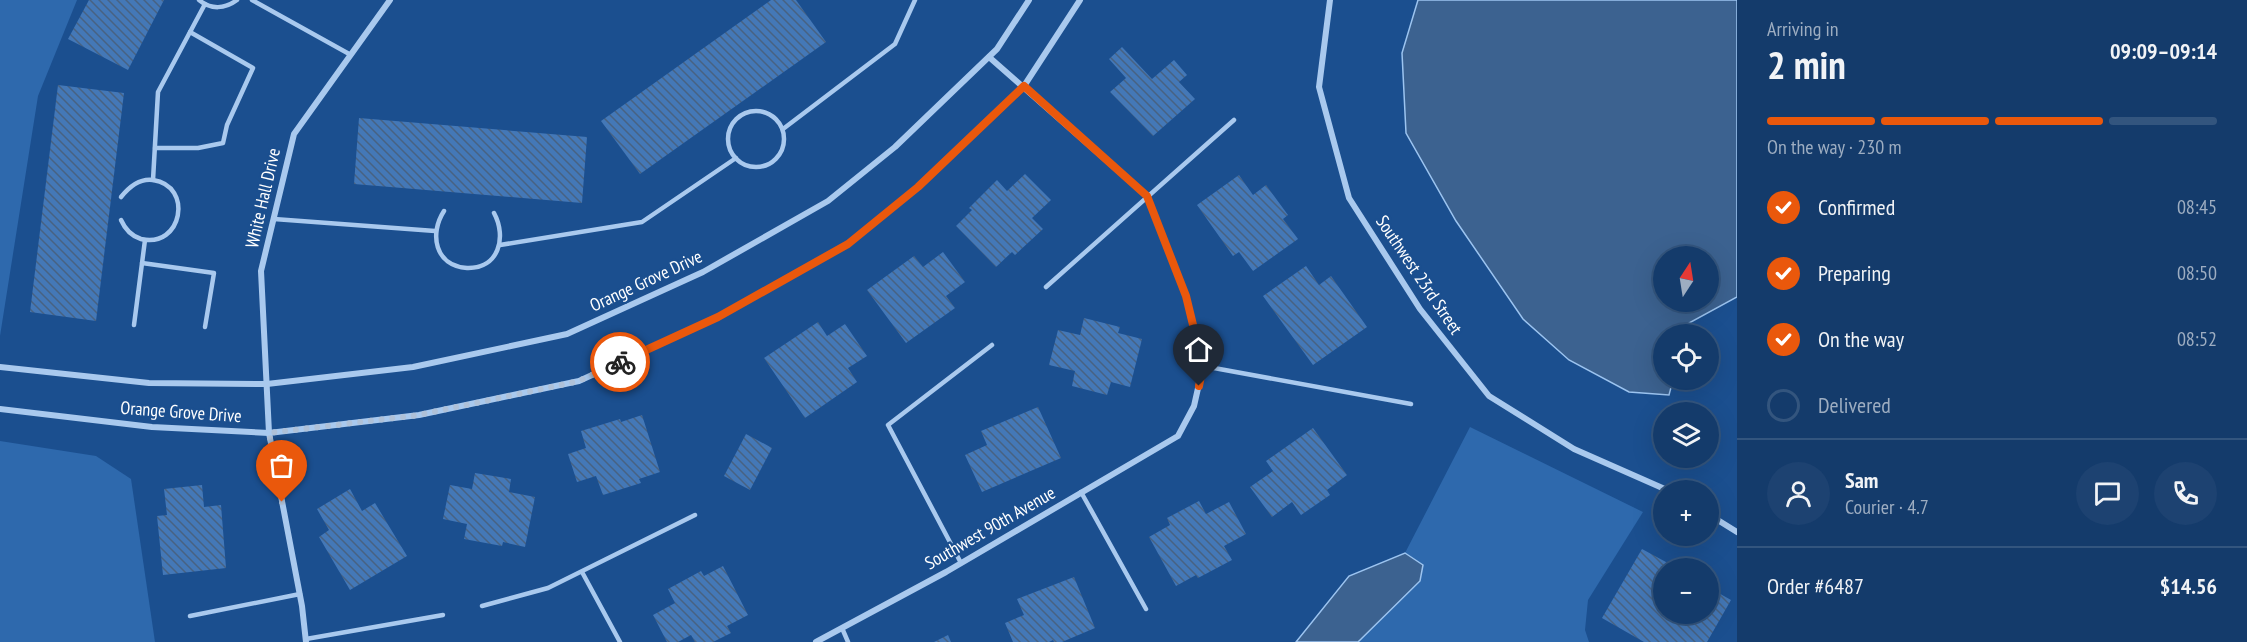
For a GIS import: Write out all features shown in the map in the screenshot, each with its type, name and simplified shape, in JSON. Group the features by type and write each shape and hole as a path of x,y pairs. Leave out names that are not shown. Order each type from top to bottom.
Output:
{"street":[{"name":"White Hall Drive","path":"306,641 300,594 269,433 261,271 294,134 390,0"},
{"name":"Orange Grove Drive","path":"0,367 149,383 267,384 413,367 567,334 703,272 828,201 895,147 997,49 1029,0"},
{"name":"Orange Grove Drive","path":"0,409 152,427 269,433 419,415 579,381 708,322 848,244 918,187 1024,86 1080,0"},
{"name":"Southwest 23rd Street","path":"1330,0 1319,87 1350,198 1420,309 1490,396 1574,449 1653,484"},
{"path":"989,57 1147,196 1186,296 1203,366"},
{"name":"Southwest 90th Avenue","path":"816,642 962,563 1178,436 1194,406 1203,366"},
{"path":"1719,521 1737,532"}],"lane":[{"path":"200,0 205,4 221,7 237,0"},
{"path":"252,0 351,55"},
{"path":"783,129 895,44 915,0"},
{"path":"153,180 158,92 205,4"},
{"path":"155,148 198,148 223,143 227,125 253,68 190,32"},
{"path":"754,111 764,112 772,116 783,129 783,148 771,163 752,167 743,164 730,150 728,141 732,124 738,117 754,111"},
{"path":"1046,287 1234,120"},
{"path":"500,245 642,222 736,158"},
{"path":"121,197 134,184 143,180 163,183 177,198 178,219 166,235 156,240 136,237 128,232 121,220"},
{"path":"444,211 435,231 440,252 447,260 467,268 487,262 495,255 500,245 499,223 494,213"},
{"path":"274,219 435,231"},
{"path":"134,325 146,240"},
{"path":"142,262 214,273 205,327"},
{"path":"962,563 888,425 992,345"},
{"path":"1203,366 1411,404"},
{"path":"1081,492 1146,609"},
{"path":"482,606 548,588 695,515"},
{"path":"582,572 620,642"},
{"path":"190,616 300,594"},
{"path":"306,641 443,615"},
{"path":"842,628 848,642"}],"shaded area":[{"path":"0,0 77,0 38,96 0,336"},
{"path":"1418,0 1737,0 1737,297 1719,307 1719,246 1653,246 1653,312 1709,312 1689,324 1653,324 1653,390 1670,390 1669,395 1629,392 1569,360 1523,319 1456,221 1406,133 1402,53"},
{"path":"1470,427 1643,512 1588,600 1585,630 1589,642 1296,642 1349,576 1405,553"},
{"path":"0,441 96,456 131,479 155,642 0,642"},
{"path":"1405,553 1423,565 1420,581 1358,642 1296,642 1349,576"}],"building":[{"path":"89,0 164,0 128,70 68,39"},
{"path":"771,0 796,0 826,42 640,174 601,121"},
{"path":"1122,47 1152,79 1174,60 1187,75 1179,82 1195,99 1153,136 1110,92 1126,78 1109,59"},
{"path":"58,85 124,93 96,321 30,312"},
{"path":"359,118 587,137 582,203 354,184"},
{"path":"1025,174 1051,200 1032,218 1043,229 1015,255 1012,252 996,267 956,226 972,210 969,208 997,180 1007,191"},
{"path":"1239,175 1253,195 1266,185 1288,215 1283,219 1298,239 1253,271 1239,252 1233,256 1197,205"},
{"path":"943,252 965,282 946,296 955,308 906,343 867,290 914,256 923,267"},
{"path":"1306,266 1319,285 1331,276 1367,327 1313,365 1263,296"},
{"path":"1084,318 1120,327 1118,333 1142,339 1130,387 1111,382 1107,395 1072,386 1075,371 1049,365 1058,330 1080,335"},
{"path":"818,322 827,336 845,324 867,356 848,368 857,382 805,418 764,358"},
{"path":"1038,407 1061,458 982,492 965,455 987,445 981,431"},
{"path":"642,415 660,472 639,479 641,483 603,495 596,476 577,482 568,454 586,448 581,431"},
{"path":"1313,428 1347,475 1327,490 1330,495 1301,515 1292,502 1272,517 1250,487 1273,471 1266,461"},
{"path":"746,434 772,448 750,490 724,476"},
{"path":"475,473 511,479 509,492 535,497 525,547 503,542 502,546 464,539 467,524 443,519 450,485 472,489"},
{"path":"202,485 204,507 221,505 226,568 163,575 157,516 167,515 164,489"},
{"path":"350,489 362,511 375,503 407,556 350,590 319,537 329,530 317,509"},
{"path":"1199,501 1206,514 1229,502 1246,534 1224,546 1232,560 1198,578 1196,575 1176,586 1149,537 1170,525 1167,518"},
{"path":"1642,549 1659,558 1653,558 1653,624 1717,624 1707,642 1644,642 1602,618"},
{"path":"723,566 748,615 727,626 731,633 713,642 695,642 691,635 678,642 667,642 653,615 675,603 668,589 701,571 704,576"},
{"path":"1074,577 1095,628 1062,642 1053,640 1013,642 1005,623 1024,615 1017,599"},
{"path":"1719,593 1731,600 1719,621"},
{"path":"948,635 951,642 934,642"}],"way so far":[{"path":"282,502 269,433 419,415 579,381 620,362"}],"route":[{"path":"620,362 718,317 848,244 918,187 1024,86 1147,196 1186,296 1203,366 1199,386"}]}
